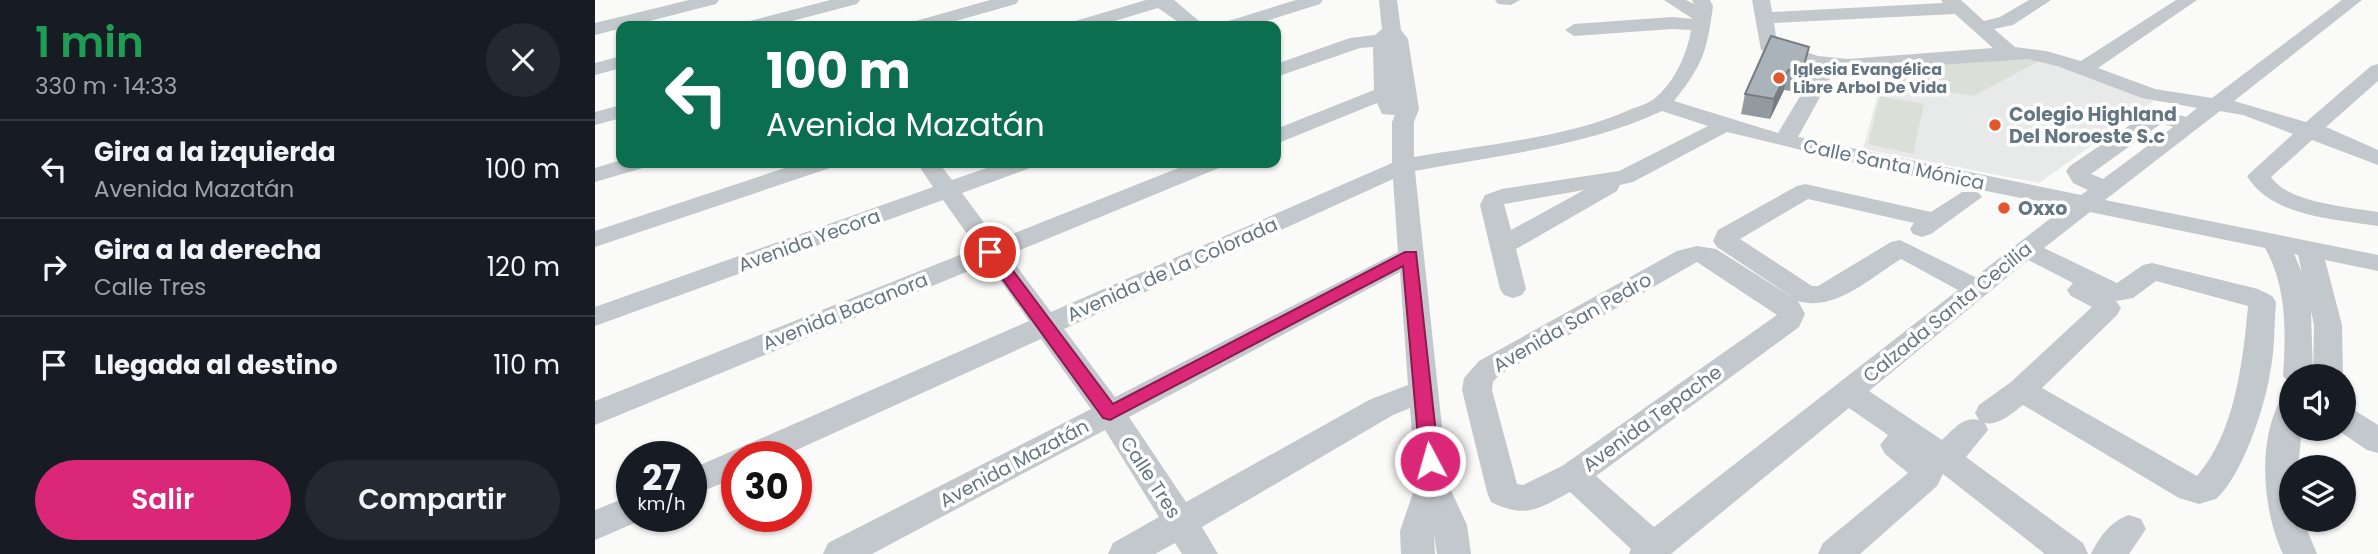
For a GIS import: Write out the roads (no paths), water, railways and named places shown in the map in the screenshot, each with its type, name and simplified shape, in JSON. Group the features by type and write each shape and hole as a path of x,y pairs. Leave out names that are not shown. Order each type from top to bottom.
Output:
{"street":[{"path":"627,21 710,0"},
{"path":"767,21 810,5 851,0"},
{"path":"936,21 1010,0"},
{"path":"1095,21 1161,0 1189,21"},
{"path":"1248,21 1314,0"},
{"path":"1388,0 1391,36 1408,109 1403,122 1403,166 1432,484 1450,525 1454,554"},
{"path":"1504,0 1511,0"},
{"path":"1673,0 1701,14"},
{"path":"1981,27 2006,21 2042,0"},
{"path":"2084,68 2188,0"},
{"name":"Calzada Santa Cecilia","path":"1649,551 2093,196 2353,0"},
{"path":"2010,52 1954,4 1764,9 1765,41 1768,46 1831,65 2010,52 2036,53 2166,99 2219,101 2255,112 2316,133 2378,159"},
{"path":"810,5 822,21"},
{"path":"1574,30 1672,23 1701,14"},
{"path":"1661,104 1690,65 1698,48 1701,14"},
{"path":"595,29 616,24"},
{"path":"1281,69 1357,42 1391,36"},
{"path":"1391,36 1384,93 1390,113 1403,122"},
{"path":"595,69 616,63"},
{"path":"2378,69 2316,133 2259,176 2260,182 2267,190 2283,198 2378,219"},
{"path":"1785,140 1821,77"},
{"path":"1281,135 1384,93"},
{"path":"2352,95 2378,104"},
{"name":"Calle Santa Mónica","path":"1661,104 1722,125 1785,140 2093,196 2378,263"},
{"name":"Avenida de La Colorada","path":"786,441 1403,166 1580,134 1621,122 1661,104"},
{"path":"595,119 616,113"},
{"path":"1503,245 1625,177 1713,133 1722,125"},
{"path":"595,175 618,168"},
{"path":"595,239 807,168"},
{"name":"Calle Tres","path":"931,168 1110,413 1201,554"},
{"name":"Avenida Yecora","path":"595,317 1009,168"},
{"name":"Avenida Bacanora","path":"595,414 1200,168"},
{"path":"1513,289 1493,200 1502,196 1625,177"},
{"path":"1935,220 1805,191 1727,236 1726,241 1814,297 1823,295 1900,247 1982,284"},
{"path":"1970,197 1913,238 1982,284"},
{"path":"2273,240 2286,260 2294,286 2301,331 2299,364"},
{"path":"2309,248 2322,292 2328,326 2328,364"},
{"name":"Avenida Tepache","path":"1503,492 1515,498 1526,499 1573,475 1789,320 1789,308 1707,256 1697,254"},
{"name":"Avenida San Pedro","path":"1503,492 1477,390 1479,378 1500,361 1686,257 1697,254"},
{"path":"1944,458 1982,421 2022,390 2107,309 2107,305 2020,254"},
{"path":"2020,254 2113,292 2124,292 2152,271 2249,295 2262,302 2257,370 2251,397 2217,473 2208,487 2201,491 2191,489 2022,390"},
{"name":"Avenida Mazatán","path":"840,554 1410,256"},
{"path":"2294,286 2322,292"},
{"path":"2298,318 2328,326"},
{"path":"1125,554 1382,407 1422,392"},
{"path":"1841,397 1944,458 2071,554"},
{"path":"1835,554 1926,477 1927,470 1841,397"},
{"path":"2356,427 2378,441"},
{"path":"2283,441 2283,504 2300,554"},
{"path":"1573,475 1649,551"},
{"path":"1418,554 1417,531 1432,484"},
{"path":"595,526 616,516"}],"place":[{"name":"Iglesia Evangélica Libre Arbol De Vida","path":"1779,78"},
{"name":"Colegio Highland Del Noroeste S.c","path":"1995,125"},
{"name":"Oxxo","path":"2004,208"}]}
